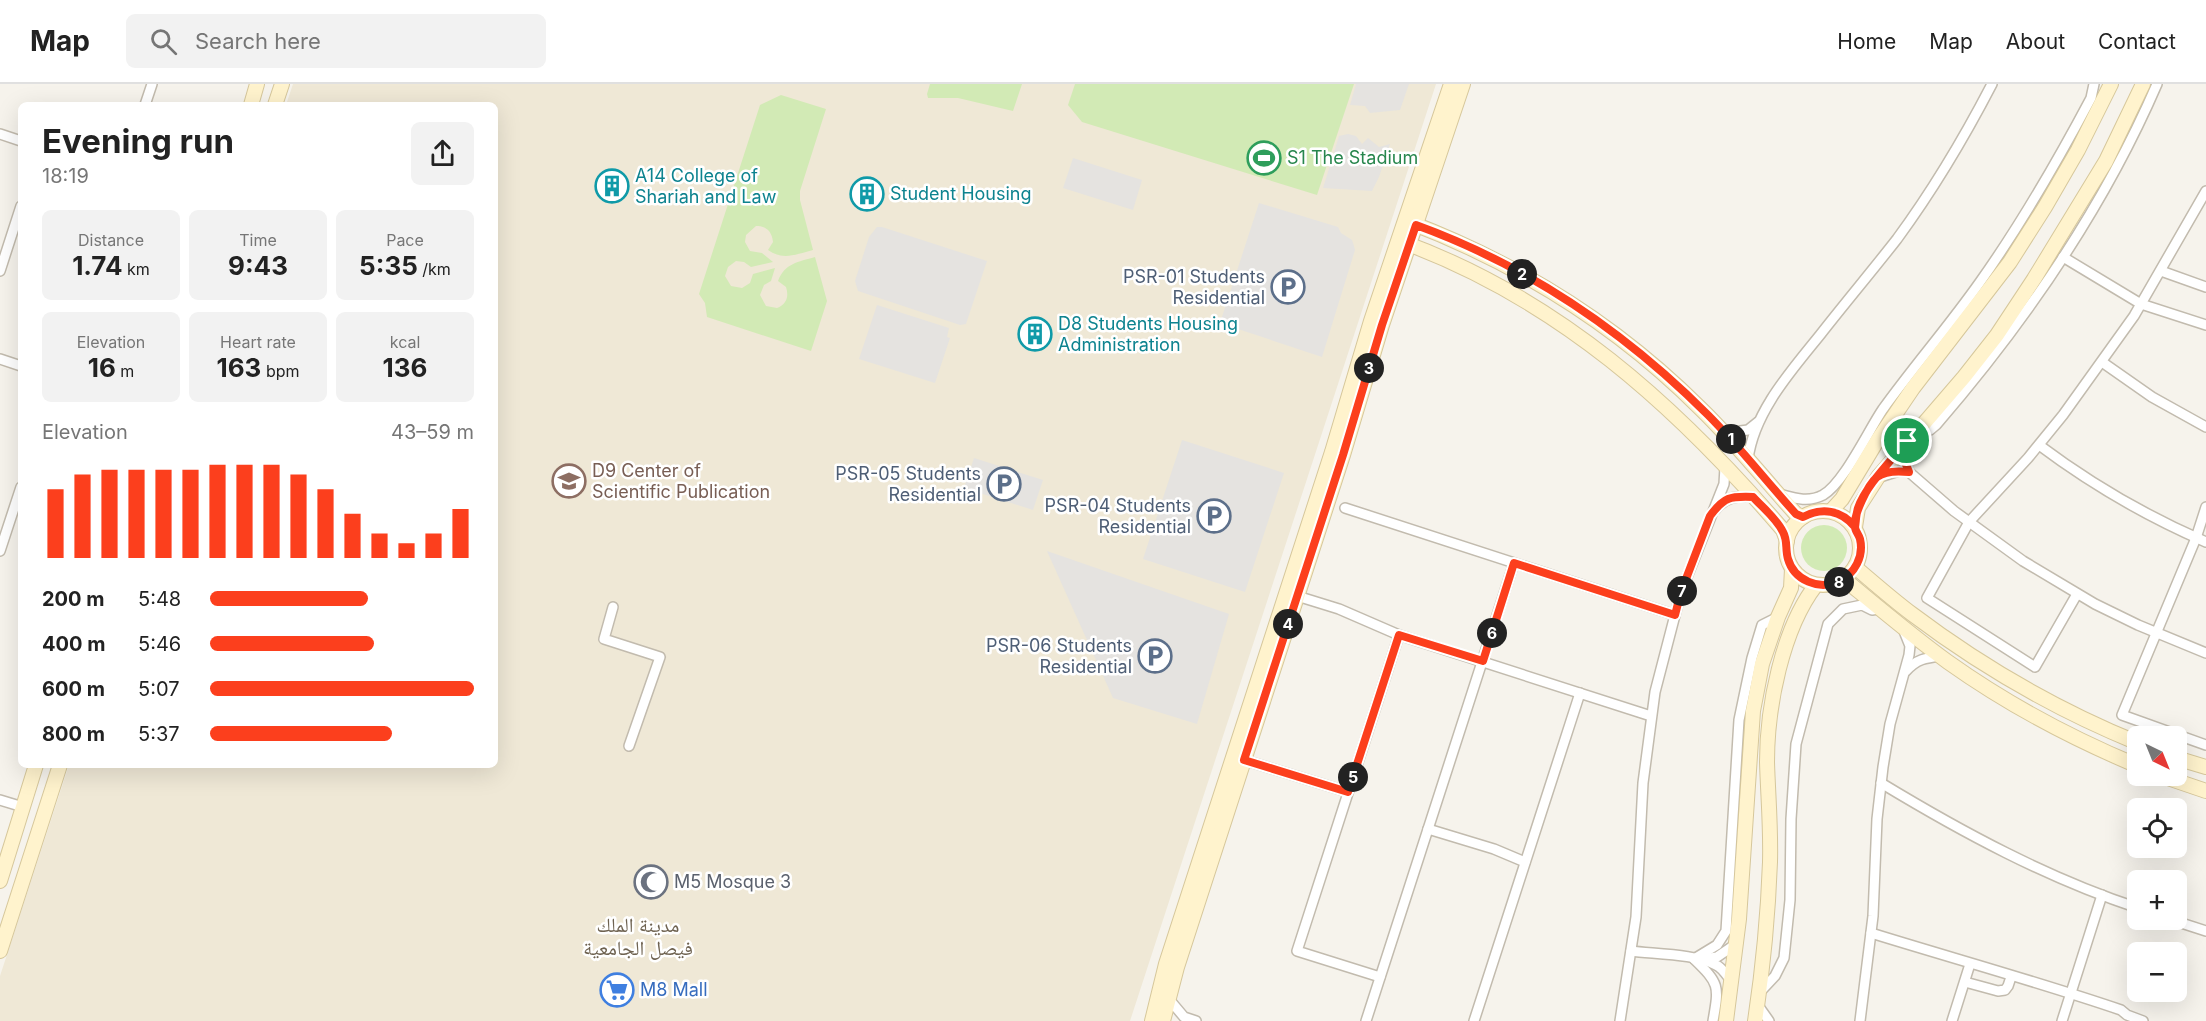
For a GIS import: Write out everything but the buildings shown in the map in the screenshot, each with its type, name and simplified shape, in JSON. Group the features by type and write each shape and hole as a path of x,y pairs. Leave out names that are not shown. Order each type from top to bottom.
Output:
{"main road":[{"path":"251,102 257,84"},
{"path":"276,102 282,84"},
{"path":"1411,223 1451,84"},
{"path":"1152,1021 1166,964 1332,452 1371,321 1404,242 1463,84"},
{"path":"1792,569 1803,579 1816,585 1831,584 1844,579 1855,567 1861,548 1855,527 1858,508 1878,477 1997,335 2106,160 2144,84"},
{"path":"1831,511 1842,499 1913,388 2010,262 2046,207 2078,150 2109,85"},
{"path":"1411,223 1489,256 1581,309 1647,360 1725,433 1796,514 1803,517"},
{"path":"1404,242 1479,275 1569,328 1650,391 1684,423 1753,497 1783,530 1787,541"},
{"path":"1163,1021 1168,998 1382,325 1404,242"},
{"path":"1726,1021 1736,944 1750,735 1762,664 1778,617 1791,588 1792,569 1787,555 1787,541 1792,527 1803,517 1816,511 1831,511 1844,517 1855,527"},
{"path":"1855,567 1911,613 1966,652 2027,690 2127,738"},
{"path":"1844,579 1941,656 1985,687 2035,717 2127,761"},
{"path":"1755,1021 1767,919 1769,872 1767,761 1771,713 1780,665 1788,642 1805,599 1816,585"},
{"path":"2187,761 2206,767"},
{"path":"0,880 35,768"},
{"path":"0,951 59,768"},
{"path":"2187,785 2206,791"}],"street":[{"path":"146,102 152,84"},
{"path":"1748,459 1750,444 1760,421 1800,359 1870,273 1925,198 1970,126 1992,84"},
{"path":"1778,494 1802,500 1814,499 1823,495 1836,482 1886,405 1961,308 2030,208 2091,98 2094,84"},
{"path":"2157,84 2124,153 2063,257 2011,334 1963,393 1930,430 1911,437 1905,462 1909,472 1969,522 2041,573 2077,594 2156,633 2206,653"},
{"path":"0,134 18,140"},
{"path":"2077,594 2035,667 1927,598 1969,522 2039,445 2102,362 2141,304 2205,194"},
{"path":"0,271 18,215"},
{"path":"2063,257 2141,304 2206,325"},
{"path":"2161,271 2206,287"},
{"path":"0,359 18,365"},
{"path":"2102,362 2152,397 2206,427"},
{"path":"1725,433 1748,430 1760,421"},
{"path":"2039,445 2096,485 2144,513 2206,542"},
{"path":"1620,1021 1638,894 1643,783 1651,716 1681,592 1724,484 1725,467"},
{"path":"1878,477 1891,473 1909,472"},
{"path":"1720,494 1732,497 1753,497"},
{"path":"0,551 18,496"},
{"path":"1710,516 1718,506 1732,497"},
{"path":"2206,507 2196,538 2122,715 2206,745"},
{"path":"1345,508 1675,615"},
{"path":"1366,1021 1514,563"},
{"path":"1297,596 1339,609 1399,635 1651,716"},
{"path":"1769,1021 1758,998 1775,976 1784,958 1790,900 1791,819 1796,744 1828,624 1843,609 1862,605 1872,610 1881,609"},
{"path":"613,607 604,639 660,657 629,746"},
{"path":"1697,959 1717,945 1726,931 1739,720 1762,625 1778,617"},
{"path":"1860,1021 1871,933 1881,783 1890,724 1910,646 1902,626"},
{"path":"1380,977 1297,951 1399,635"},
{"path":"1903,675 1914,662 1941,656"},
{"path":"1474,1021 1580,693"},
{"path":"1244,760 1348,792"},
{"path":"1881,783 1943,820 2008,854 2127,904"},
{"path":"0,800 23,807"},
{"path":"1428,829 1494,849 1525,862"},
{"path":"2061,1021 2102,895"},
{"path":"2187,925 2206,931"},
{"path":"1871,933 2011,977 2071,993 2121,1010 2126,1018 2143,1021"},
{"path":"1697,959 1717,957 1736,944"},
{"path":"1631,951 1697,959 1722,969 1731,982"},
{"path":"1697,959 1708,972 1717,989 1713,1021"},
{"path":"1952,1021 1970,964"},
{"path":"1965,982 1998,991 2005,990 2011,977"},
{"path":"1168,998 1181,1019 1196,1021"}],"shaded area":[{"path":"293,84 1436,84 1130,1021 0,1021 0,976 68,768 498,768 498,102 287,102"},
{"path":"1356,84 1409,84 1400,110 1370,113 1365,106 1350,105"},
{"path":"1348,134 1356,136 1362,144 1368,138 1379,147 1390,144 1372,191 1323,188 1339,136"},
{"path":"1073,158 1142,180 1133,210 1063,188"},
{"name":"PSR-01 Students Residential","path":"1259,203 1338,227 1341,233 1352,240 1355,250 1322,357 1220,323"},
{"path":"877,227 987,261 966,324 960,325 858,291 855,281 869,237"},
{"path":"877,305 949,328 947,337 950,338 935,383 859,359"},
{"name":"PSR-04 Students Residential","path":"1182,440 1284,473 1245,592 1143,559"},
{"name":"PSR-05 Students Residential","path":"974,458 1043,480 1033,510 964,488"},
{"name":"PSR-06 Students Residential","path":"1047,551 1229,614 1197,724 1113,698"}],"green space":[{"path":"930,84 1022,84 1013,111 958,98 928,98"},
{"name":"S1 The Stadium","path":"1075,84 1354,84 1317,195 1082,122 1068,105"},
{"path":"781,95 826,109 800,191 800,200 813,250 790,256 774,253 768,250 773,242 770,232 766,228 756,226 746,235 745,242 750,251 762,253 773,262 751,267 744,262 736,261 728,267 725,276 731,286 742,288 750,283 753,274 775,268 771,281 764,285 760,295 766,306 777,308 785,302 787,297 786,287 778,281 784,270 793,264 815,257 827,301 811,351 707,317 705,303 699,294 760,105"},
{"path":"1824,525 1840,532 1847,548 1840,564 1824,571 1808,564 1801,548 1808,532"}],"place":[{"name":"S1 The Stadium","path":"1264,158"},
{"name":"A14 College of Shariah and Law","path":"612,186"},
{"name":"Student Housing","path":"867,194"},
{"name":"PSR-01 Students Residential","path":"1288,287"},
{"name":"D8 Students Housing Administration","path":"1035,334"},
{"name":"D9 Center of Scientific Publication","path":"569,481"},
{"name":"PSR-05 Students Residential","path":"1004,484"},
{"name":"PSR-04 Students Residential","path":"1214,516"},
{"name":"PSR-06 Students Residential","path":"1155,656"},
{"name":"M5 Mosque 3","path":"651,882"},
{"name":"M8 Mall","path":"617,990"}],"district":[{"name":"مدينة الملك فيصل الجامعية","path":"638,936"}],"route":[{"path":"1907,441 1878,477 1866,493 1858,508 1855,527 1850,521 1831,511 1816,511 1803,517 1796,514 1700,407 1601,323 1551,290 1510,267 1467,245 1416,225 1244,760 1348,792 1399,635 1483,661 1514,563 1675,615 1681,592 1710,516 1725,499 1753,497 1783,530 1787,541 1789,562 1792,569 1803,579 1816,585 1838,582 1850,574 1858,562 1861,548 1855,527 1857,513 1858,508 1861,502 1866,493 1878,477 1899,471 1909,472 1905,462 1907,441"}]}
